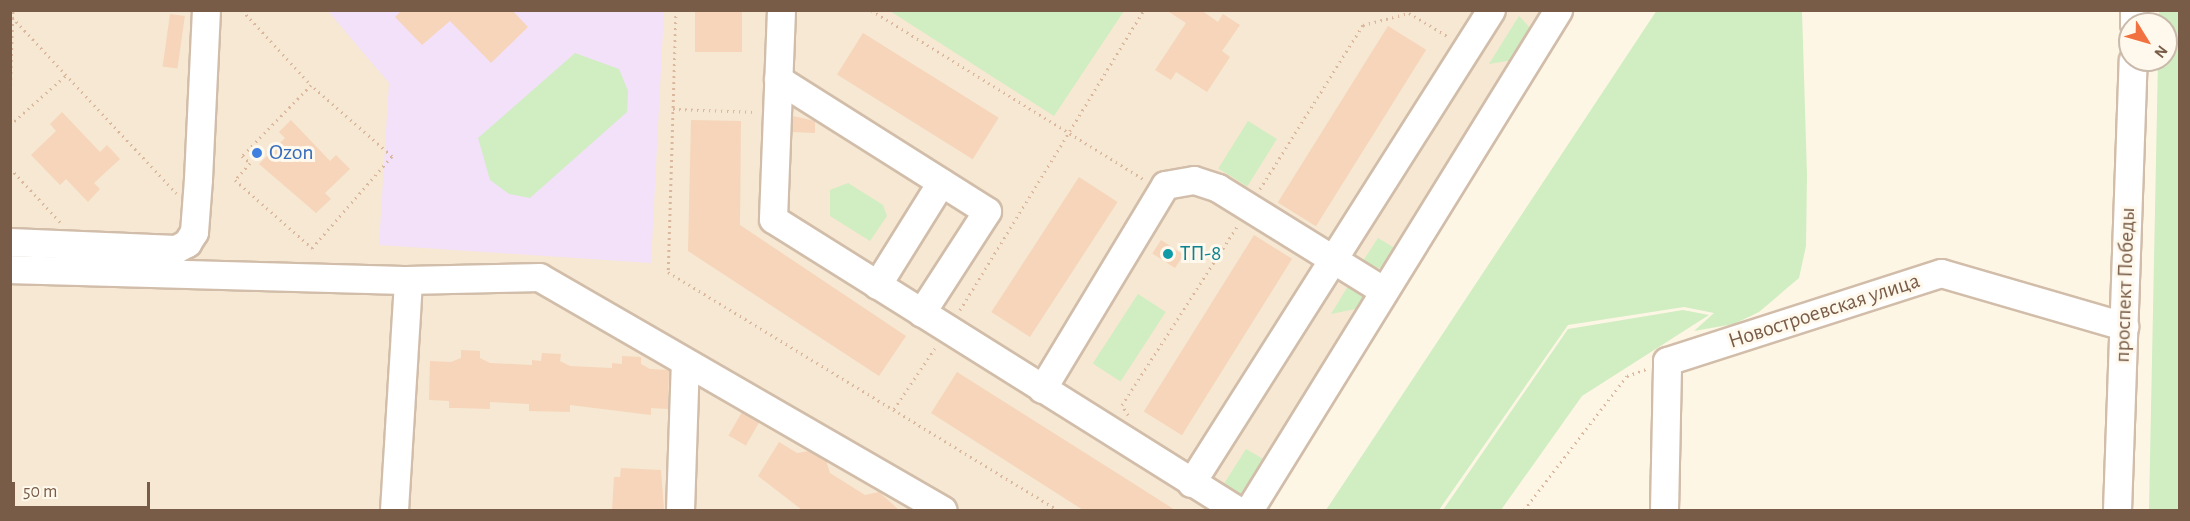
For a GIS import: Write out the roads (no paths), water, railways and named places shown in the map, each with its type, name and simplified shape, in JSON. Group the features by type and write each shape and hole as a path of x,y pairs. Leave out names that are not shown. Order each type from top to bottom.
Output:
{"street":[{"path":"10,242 176,249 194,232 206,10"},
{"path":"782,10 773,219 1237,510"},
{"path":"1191,483 1491,10"},
{"path":"1249,510 1558,10"},
{"name":"проспект Победы","path":"2117,510 2133,72"},
{"path":"778,79 987,211 921,313"},
{"path":"1042,389 1166,185 1194,180 1218,188 1384,291"},
{"path":"877,285 941,182"},
{"path":"10,269 408,280 539,277 943,510"},
{"name":"Новостроевская улица","path":"1664,510 1667,361 1941,273 2124,326"},
{"path":"394,510 408,280"},
{"path":"680,510 685,362"}],"place":[{"name":"Ozon","path":"257,153"},
{"name":"ТП-8","path":"1168,254"}]}
